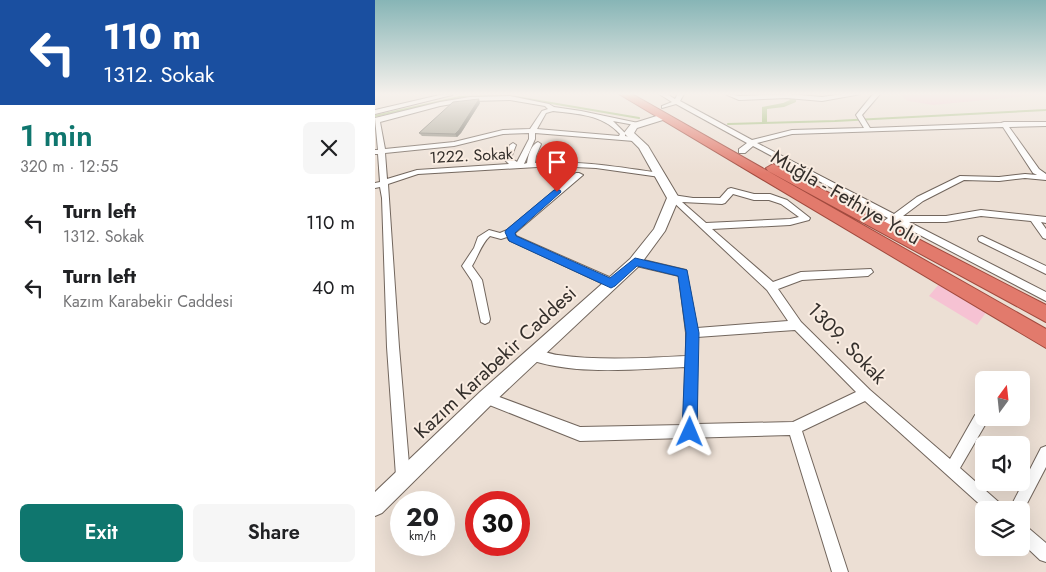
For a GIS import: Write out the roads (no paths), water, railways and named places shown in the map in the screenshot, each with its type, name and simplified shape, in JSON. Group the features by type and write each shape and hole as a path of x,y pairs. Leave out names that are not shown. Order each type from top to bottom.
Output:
{"highway":[{"name":"Muğla - Fethiye Yolu","path":"691,121 1046,340"},
{"name":"Muğla - Fethiye Yolu","path":"696,121 747,147 881,226 1046,314"}],"street":[{"path":"376,121 380,132 378,151 379,185 386,198 393,347 403,476"},
{"path":"513,146 507,158 510,162 519,166 539,121"},
{"path":"608,121 623,134 621,139"},
{"path":"623,121 640,124"},
{"path":"645,121 631,129 629,133 643,146 673,198 722,201 731,191 754,197 770,197 784,202 806,218 790,222 705,226"},
{"path":"862,121 866,126"},
{"path":"1004,124 1036,171 1046,178"},
{"path":"1046,124 866,126 791,132 755,140 747,147 895,218 1046,297"},
{"path":"378,151 454,144 503,132 548,131 571,135 634,139"},
{"path":"531,165 532,156 538,144"},
{"name":"1222. Sokak","path":"379,185 417,172 531,165 596,166 660,175"},
{"path":"485,319 477,280 467,266 481,239 489,233 501,236 510,232 579,175"},
{"path":"881,226 920,199 963,178 999,179 1025,176 1046,178"},
{"name":"1309. Sokak","path":"673,198 771,286 797,325 866,394 987,501"},
{"name":"Kazım Karabekir Caddesi","path":"375,506 403,476 486,398 635,262 659,231 673,198"},
{"path":"895,218 918,220 946,219 981,213 1046,220"},
{"path":"1034,218 1046,236"},
{"path":"510,232 512,238 611,283"},
{"path":"982,239 1046,270"},
{"path":"635,262 683,273 693,333 690,432"},
{"path":"771,286 801,276 868,272"},
{"path":"693,333 797,325"},
{"path":"533,355 551,360 587,364 691,361"},
{"path":"486,398 580,434 794,428 866,394"},
{"path":"952,470 977,426"},
{"path":"794,428 840,572"},
{"path":"1021,501 1046,453"},
{"path":"1030,540 1046,554"}],"waterway":[{"path":"728,124 841,121"}]}
